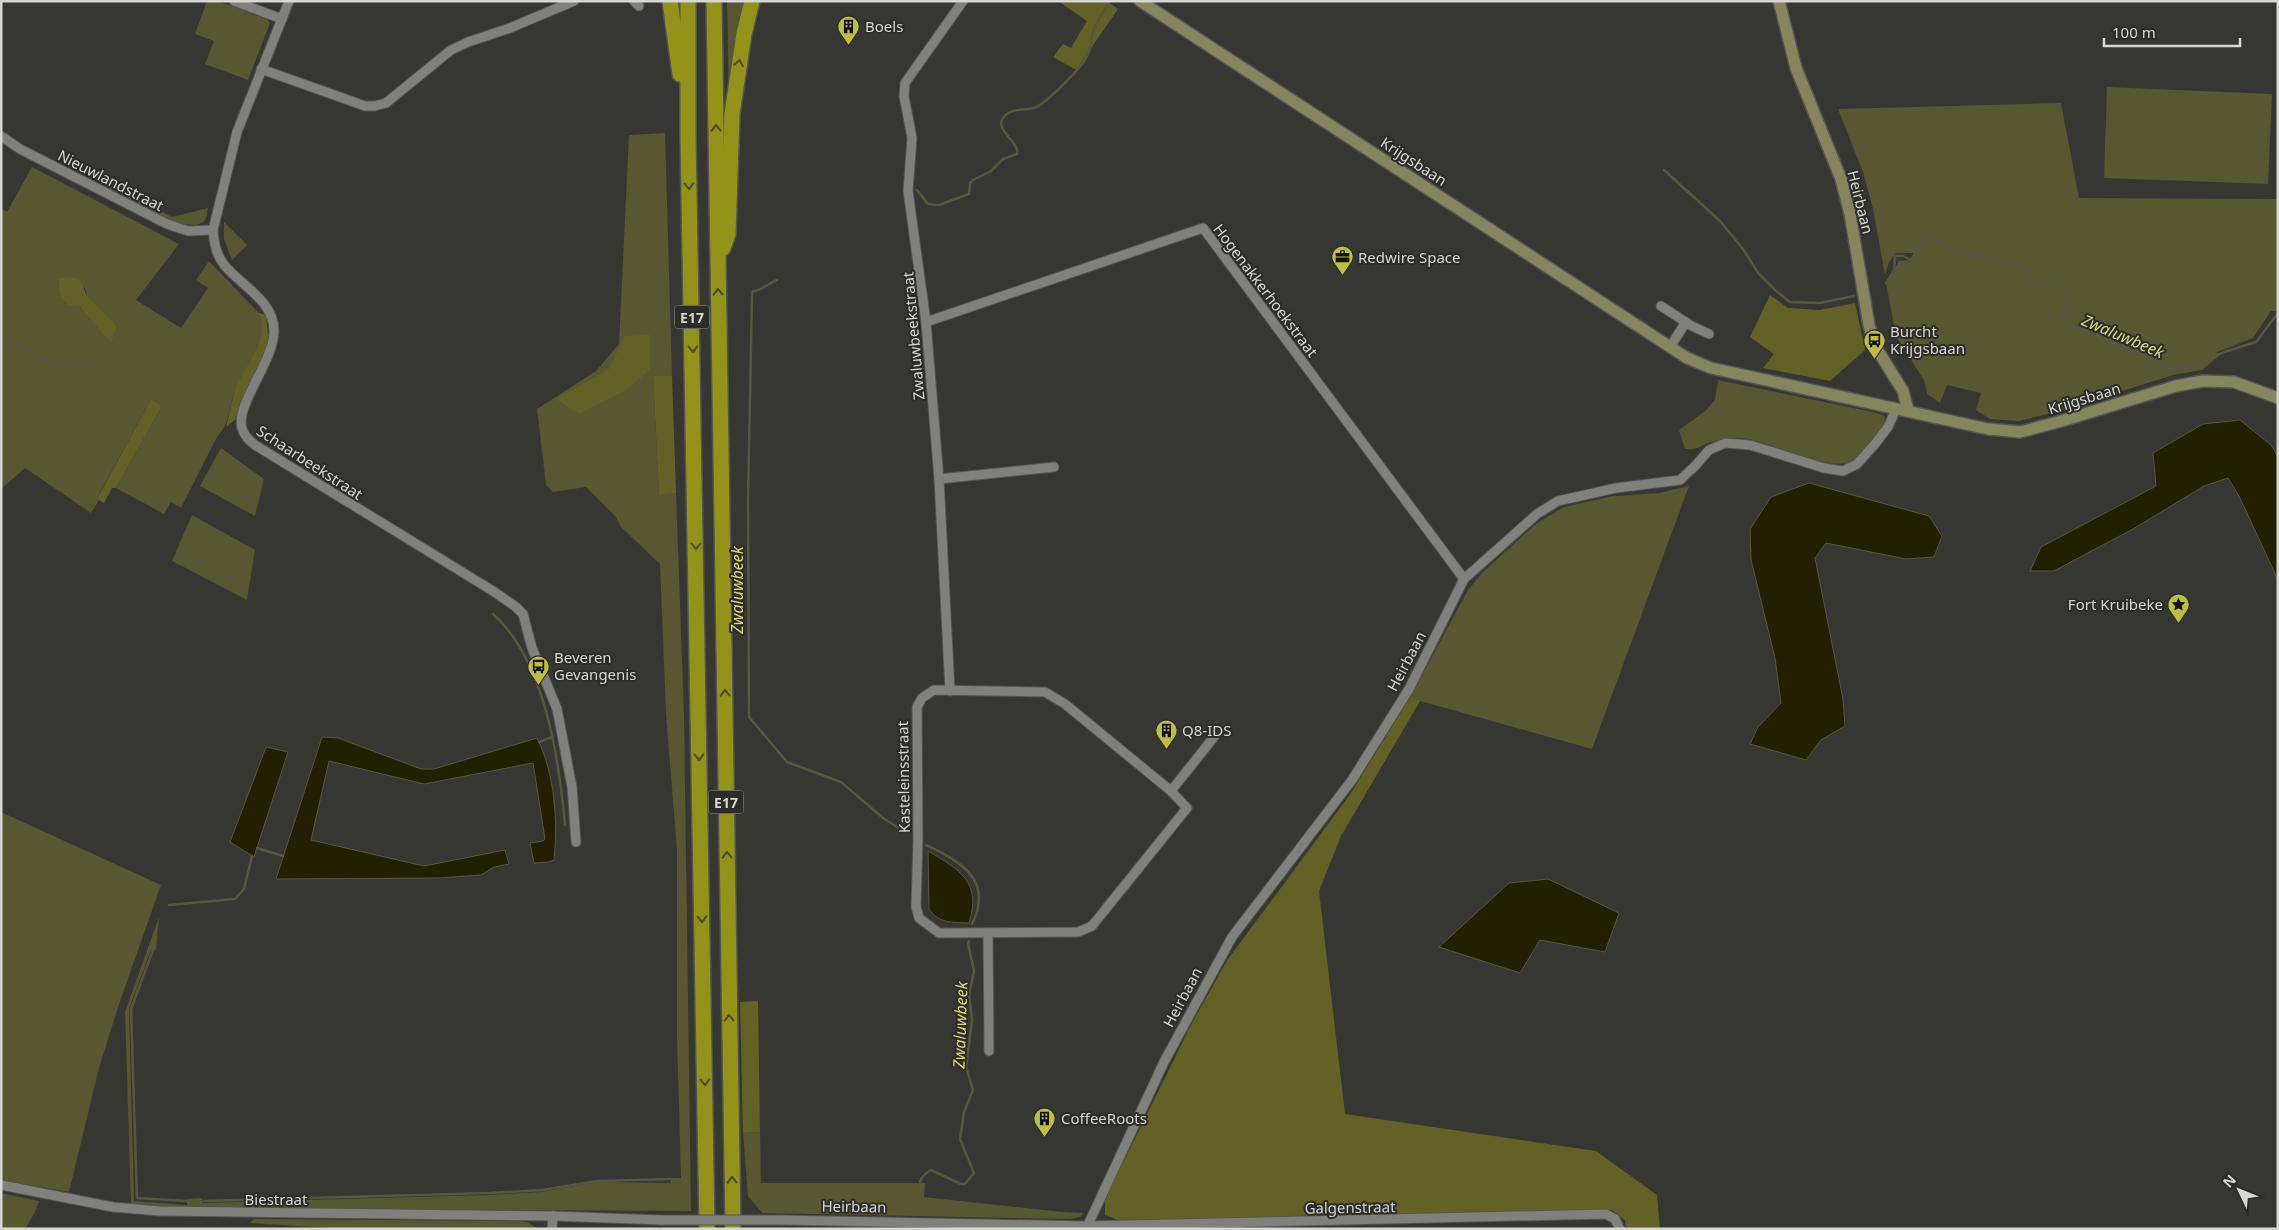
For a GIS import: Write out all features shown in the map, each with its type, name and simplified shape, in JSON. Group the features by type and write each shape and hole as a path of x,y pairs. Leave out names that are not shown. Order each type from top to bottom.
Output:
{"highway":[{"path":"670,1 688,137"},
{"name":"E17","path":"688,1 688,137 707,1229"},
{"name":"E17","path":"714,1 732,1229"},
{"path":"718,264 728,234 733,104 744,34 752,1"}],"main road":[{"name":"Krijgsbaan","path":"1140,1 1687,358 1711,368 1988,430 2020,432 2176,386 2203,381 2234,382 2278,398"},
{"name":"Heirbaan","path":"1779,1 1796,68 1841,179 1850,214 1875,346 1903,391 1902,410"}],"street":[{"path":"234,1 282,19"},
{"name":"Schaarbeekstraat","path":"289,1 237,132 213,230 215,247 225,266 262,301 272,318 274,328 274,343 243,414 241,426 246,438 348,504 493,591 523,614 532,648 556,709 572,788 576,842"},
{"path":"261,69 365,106 375,106 386,103 459,46 574,1"},
{"name":"Zwaluwbeekstraat","path":"950,691 938,479 926,322 908,190 912,138 904,96 905,83 963,1"},
{"name":"Nieuwlandstraat","path":"1,136 20,149 178,229 213,230"},
{"name":"Hogenakkerhoekstraat","path":"926,322 1202,228 1464,579"},
{"path":"1661,306 1709,334"},
{"path":"1670,347 1686,322"},
{"name":"Heirbaan","path":"553,1216 660,1220 781,1220 1086,1228 1164,1062 1232,937 1352,780 1409,689 1464,579 1537,514 1558,501 1616,488 1680,480 1709,450 1725,443 1750,444 1824,468 1843,471 1857,464 1902,410"},
{"path":"938,479 1054,467"},
{"name":"Kasteleinsstraat","path":"934,690 1045,692 1065,704 1171,792 1187,808 1092,926 1078,932 939,933 919,918 916,908 918,839 917,707 922,698 934,690"},
{"path":"1171,792 1214,737"},
{"path":"988,933 989,1051"},
{"name":"Biestraat","path":"1,1185 112,1207 159,1211 553,1216"},
{"name":"Galgenstraat","path":"1086,1228 1606,1214 1615,1219 1620,1229"},
{"path":"552,1229 553,1216"}],"shaded area":[{"path":"207,1 218,1 267,19 270,23 248,80 205,64 214,41 195,34"},
{"path":"727,1 748,1 729,98"},
{"path":"1058,1 1107,1 1118,9 1076,70 1053,57 1063,44 1071,48 1087,21"},
{"path":"2107,87 2272,94 2268,184 2104,178"},
{"path":"2061,103 2079,198 2278,199 2278,311 2271,311 2253,338 2215,353 2224,352 2202,370 2173,375 2055,412 2019,421 1990,419 1976,410 1981,393 1947,385 1940,403 1927,394 1925,382 1896,336 1886,283 1899,261 1911,260 1913,253 1896,253 1889,262 1885,275 1873,209 1863,172 1838,109"},
{"path":"665,133 672,376 653,376 659,494 676,493 684,714 691,1211 158,1208 131,1204 125,1012 159,917 156,950 151,949 129,1009 134,1201 187,1205 187,1199 202,1198 203,1203 487,1195 542,1192 597,1182 671,1183 671,1178 681,1178 677,1038 677,850 666,714 660,564 621,527 616,517 586,487 553,492 546,485 537,409 596,371 619,344 629,135"},
{"path":"32,167 179,244 136,300 181,328 208,288 196,280 209,261 259,313 261,334 259,344 235,391 225,426 217,437 181,508 171,502 164,514 116,488 162,406 151,399 97,498 99,500 91,513 25,468 1,489 1,208 7,212","holes":["58,279 85,288 87,296 117,326 111,342 80,307 60,297"]},
{"path":"103,181 172,217 208,208 206,218 203,222 194,225 168,219 101,185"},
{"path":"224,222 247,245 232,260 224,239"},
{"path":"72,277 80,280 87,296 117,326 111,343 80,307 69,305 60,297 58,279"},
{"path":"1770,295 1788,308 1820,310 1855,303 1865,350 1830,381 1763,368 1774,354 1750,337"},
{"path":"259,313 266,315 269,345 242,400 236,419 226,427 234,393 254,354 261,335"},
{"path":"650,335 650,369 628,389 579,414 556,399 609,369 625,336"},
{"path":"653,376 672,376 676,493 659,495"},
{"path":"1718,380 1873,412 1885,416 1884,426 1859,455 1849,462 1840,464 1800,456 1744,438 1730,438 1711,442 1696,448 1685,449 1679,430 1705,411 1715,400"},
{"path":"151,399 162,406 116,488 112,488 104,503 97,499"},
{"path":"2240,420 2272,446 2278,457 2278,580 2240,498 2228,478 2204,486 2133,529 2054,571 2030,571 2041,547 2156,486 2153,453 2203,424"},
{"path":"221,448 264,479 255,516 200,486"},
{"path":"1809,483 1929,516 1942,536 1934,557 1906,559 1826,543 1815,558 1843,699 1845,726 1821,740 1806,760 1750,744 1758,727 1781,703 1775,658 1751,560 1750,529 1771,497"},
{"path":"1689,486 1592,749 1420,701 1411,696 1468,590 1483,572 1537,523 1564,507 1613,496 1659,493"},
{"path":"192,515 255,550 247,600 172,561"},
{"path":"1411,696 1420,701 1341,836 1319,891 1345,1114 1596,1151 1657,1195 1660,1229 1626,1229 1625,1220 1612,1210 1121,1221 1105,1215 1105,1201 1111,1187 1192,1023 1228,959 1349,796"},
{"path":"322,737 338,738 421,769 434,769 537,738 548,767 554,798 556,830 554,860 534,863 530,843 545,839 533,763 424,784 329,761 311,840 424,866 505,850 509,864 494,867 481,875 438,878 276,879"},
{"path":"266,747 288,752 254,857 230,842"},
{"path":"1,812 161,885 118,1007 99,1068 69,1192 1,1180"},
{"path":"928,851 950,864 970,887 973,897 969,923 942,920 929,909"},
{"path":"1548,879 1619,913 1605,952 1540,940 1520,973 1439,947 1509,883"},
{"path":"758,1001 760,1132 743,1133 740,1002"},
{"path":"760,1132 761,1183 925,1183 924,1197 1083,1213 1081,1217 1071,1219 762,1213 748,1196 743,1133"},
{"path":"1,1193 39,1201 25,1229 1,1229"},
{"path":"254,1219 515,1221 527,1222 538,1229 346,1229 250,1223"}],"waterway":[{"name":"Zwaluwbeek","path":"917,190 928,204 939,205 969,194 970,183 973,180 991,171 1003,159 1017,154 1015,145 1002,127 1001,122 1003,118 1016,110 1038,106 1058,90 1073,74 1085,60 1090,49 1094,28 1109,2"},
{"name":"Zwaluwbeek","path":"1664,170 1720,221 1743,249 1759,274 1790,302 1820,303 1854,296"},
{"name":"Zwaluwbeek","path":"1886,283 1894,271 1895,256 1903,256 1911,260 1927,240 1931,238 1938,240 1950,250 2024,266 2030,269 2031,279 2035,284 2043,282 2051,275 2057,275 2064,284 2067,294 2066,305 2061,316 2065,323 2172,369 2205,362 2224,352 2256,342 2278,313"},
{"name":"Zwaluwbeek","path":"777,280 752,292 748,501 749,717 787,762 841,782 883,818 905,832"},
{"path":"1,334 3,333 38,358 63,364 90,364"},
{"path":"493,614 511,634 525,657 537,684 546,712 559,771 565,825"},
{"path":"539,742 552,737"},
{"name":"Zwaluwbeek","path":"926,845 962,866 976,884 979,896 978,909 972,924"},
{"path":"257,848 283,856"},
{"path":"169,905 235,899 244,889 252,856"},
{"name":"Zwaluwbeek","path":"922,1195 920,1181 931,1170 961,1184 965,1184 974,1173 960,1139 964,1112 973,1090 966,1067 972,1020 969,995 974,971 969,941"},
{"path":"153,950 131,1009 137,1198 187,1201"},
{"path":"204,1201 490,1193 543,1190 597,1181 671,1179"}],"place":[{"name":"Boels","path":"849,45"},
{"name":"Redwire Space","path":"1342,276"},
{"name":"Burcht Krijgsbaan","path":"1874,359"},
{"name":"Fort Kruibeke","path":"2179,623"},
{"name":"Beveren Gevangenis","path":"538,685"},
{"name":"Q8-IDS","path":"1166,749"},
{"name":"CoffeeRoots","path":"1045,1137"}]}
